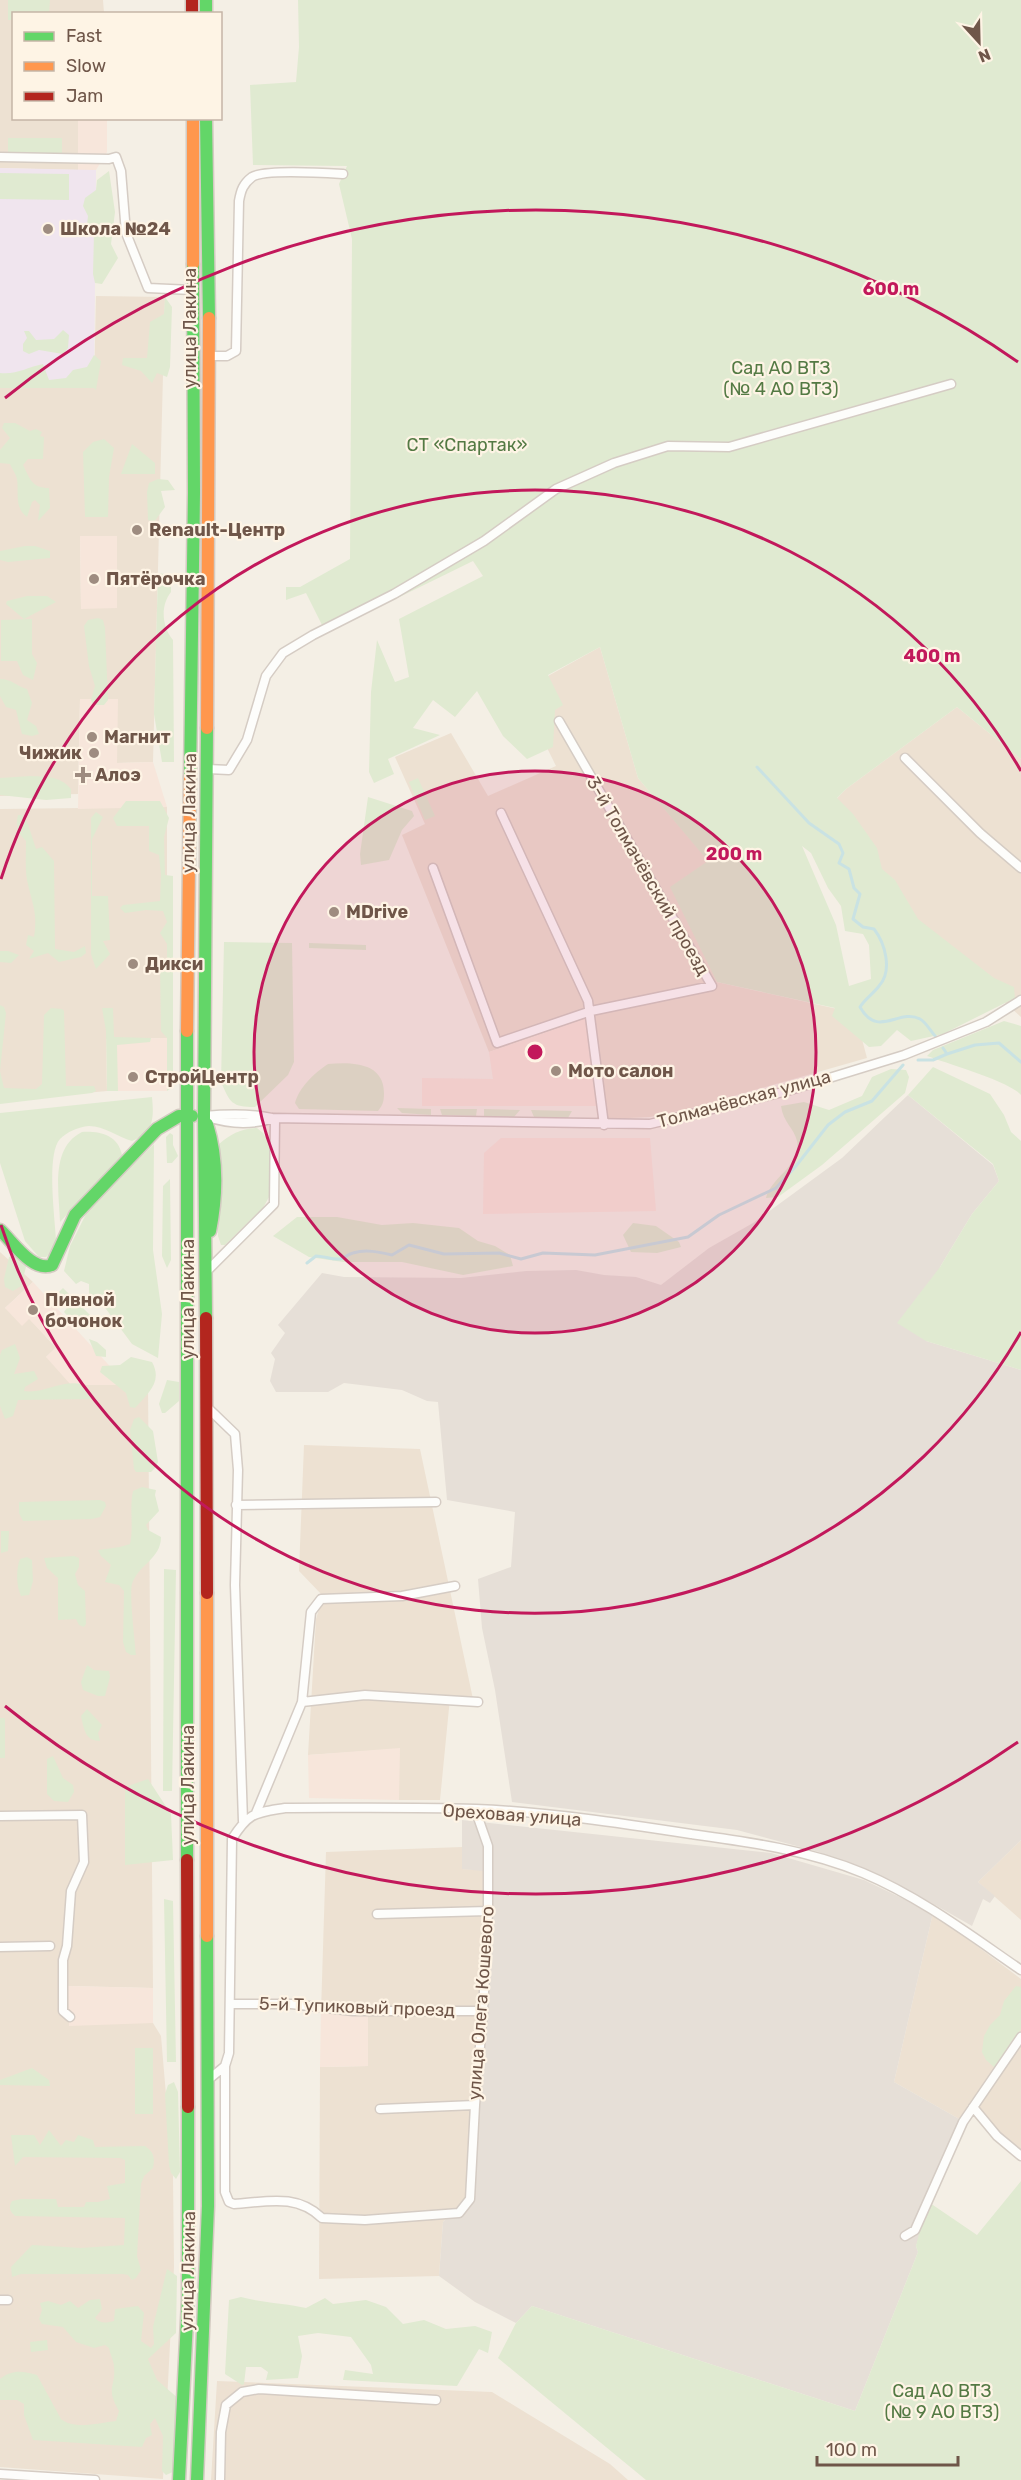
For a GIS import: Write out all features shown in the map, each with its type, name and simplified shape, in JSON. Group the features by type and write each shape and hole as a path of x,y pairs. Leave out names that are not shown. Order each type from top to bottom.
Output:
{"main road":[{"name":"улица Лакина","path":"179,2480 188,2300 186,1116 192,769 193,120"},
{"name":"улица Лакина","path":"196,2480 206,2298 207,2080 207,1406 204,1116 209,356 206,120"},
{"path":"0,1230 35,1264 42,1268 49,1267 55,1263 75,1215 157,1129 179,1116 204,1116"}],"street":[{"path":"0,158 116,157 121,171 126,233 148,288 192,290"},
{"path":"209,356 227,356 236,351 239,201 242,186 254,175 274,172 343,174"},
{"path":"208,769 229,770 235,761 247,740 266,676 283,653 313,634 394,594 484,541 556,489 614,462 668,446 729,447 951,384"},
{"name":"3-й Толмачёвский проезд","path":"559,721 712,986 591,1011"},
{"path":"905,758 980,833 1021,868"},
{"path":"501,813 591,1011 604,1125"},
{"path":"433,868 497,1042 591,1011"},
{"name":"Толмачёвская улица","path":"204,1116 259,1115 273,1118 650,1124 725,1108 904,1055 986,1022 1021,1000"},
{"path":"206,1271 274,1204 273,1118"},
{"path":"207,1406 235,1434 238,1470 235,1585 243,1821 232,1839 229,2053 225,2066 207,2080"},
{"path":"236,1505 436,1502"},
{"path":"256,1813 302,1702 311,1612 321,1599 402,1596 455,1586"},
{"path":"302,1702 365,1695 478,1702"},
{"name":"Ореховая улица","path":"243,1821 256,1813 285,1808 476,1809 641,1826 816,1856 863,1873 908,1895 1021,1970"},
{"name":"улица Олега Кошевого","path":"225,2066 225,2192 229,2202 234,2204 285,2200 311,2208 322,2218 364,2220 459,2213 470,2199 488,1911 488,1846 476,1809"},
{"path":"0,1816 82,1815 84,1862 71,1891 67,1946 63,1960 63,2011 70,2018"},
{"path":"377,1914 488,1911"},
{"path":"0,1947 50,1946"},
{"name":"5-й Тупиковый проезд","path":"230,2004 291,2004 353,2011 483,2011"},
{"path":"905,2236 915,2230 963,2122 1021,2037"},
{"path":"380,2109 475,2105"},
{"path":"973,2107 997,2136 1021,2156"},
{"path":"220,2480 222,2432 226,2405 242,2392 259,2389 436,2400"},
{"path":"0,2474 47,2479 95,2480"}],"shaded area":[{"path":"0,0 103,0 104,12 12,12 12,120 78,120 78,170 0,168"},
{"path":"78,120 107,120 107,152 96,170 78,170"},
{"name":"Школа №24","path":"0,168 96,170 94,388 0,388"},
{"path":"96,296 165,297 153,762 117,763 80,699 78,794 0,796 0,388 94,388","holes":["80,537 117,608 81,608"]},
{"name":"Пятёрочка","path":"80,536 117,536 117,608 81,609"},
{"path":"600,647 638,778 709,861 717,982 855,1013 867,1058 688,1109 650,1117 607,1119 587,1018 489,1052 402,835 425,824 395,757 451,733 488,796 556,766 523,699 548,676"},
{"path":"80,699 118,699 117,763 153,762 167,807 78,809"},
{"path":"957,707 1021,759 1021,1017 897,906 821,815 846,789"},
{"path":"167,807 167,1038 106,1039 107,1091 0,1101 0,809"},
{"path":"587,1018 598,1106 422,1106 422,1078 493,1079 489,1052"},
{"path":"167,1038 167,1091 107,1091 106,1039"},
{"path":"908,1095 993,1165 999,1181 972,1214 940,1267 926,1341 1021,1370 1021,1840 978,1882 995,1896 990,1903 983,1899 972,1926 930,1902 819,1852 737,1830 512,1802 495,1690 482,1628 478,1579 511,1567 515,1512 447,1500 438,1402 427,1401 402,1390 344,1383 328,1392 276,1392 270,1381 275,1359 271,1353 285,1333 278,1325 322,1273 344,1277 461,1278 526,1271 576,1270 636,1277 661,1285 709,1248 753,1223 842,1158"},
{"path":"501,1138 650,1138 656,1211 483,1214 484,1153"},
{"path":"0,1252 33,1282 5,1308 29,1318 56,1348 46,1357 127,1385 148,1386 153,1988 68,1986 135,2023 153,2023 161,2036 173,2177 174,2267 163,2479 0,2467"},
{"path":"33,1282 127,1385 71,1385 46,1357 56,1347 29,1319 22,1326 5,1308"},
{"path":"304,1445 420,1449 473,1699 450,1698 440,1800 399,1800 399,1749 308,1755 316,1619 323,1596 299,1571"},
{"path":"400,1748 399,1800 309,1798 308,1755"},
{"path":"462,1820 771,1853 864,1880 933,1913 894,2082 961,2120 916,2246 918,2252 855,2411 532,2306 516,2323 475,2302 439,2276 443,2222 466,2197 484,1907 483,1871 462,1869"},
{"path":"1021,1840 1021,1920 978,1882"},
{"path":"462,1847 462,1869 483,1870 484,1907 466,2197 443,2222 439,2276 319,2279 320,2067 368,2066 368,2013 321,2012 326,1852"},
{"path":"933,1913 1021,1979 1021,2152 1000,2135 974,2099 961,2120 894,2082"},
{"path":"68,1986 153,1988 153,2023 69,2026"},
{"path":"321,2012 368,2013 368,2066 320,2067"},
{"path":"217,2381 492,2392 610,2464 628,2480 211,2480"}],"green space":[{"path":"8,0 50,0 49,12 12,12 12,20 8,20"},
{"path":"298,0 1021,0 1021,759 957,707 837,798 853,814 877,848 882,869 895,880 918,919 994,978 1014,987 1015,998 943,1034 911,1041 897,1030 881,1046 869,1047 832,1016 835,1008 717,982 670,887 708,861 638,778 600,647 548,675 563,705 555,710 553,747 527,759 503,736 477,691 455,717 433,700 413,728 440,735 388,759 394,774 374,783 369,772 371,692 377,640 395,682 409,677 399,619 483,576 473,561 326,633 306,593 286,600 286,587 300,587 350,559 352,239 339,184 347,166 253,165 250,85 296,82 299,47","holes":["802,846 811,853 828,888 841,906 845,931 863,934 869,945 871,979 849,986 836,925"]},
{"path":"8,138 62,138 62,153 8,153"},
{"path":"109,171 115,212 111,244 118,258 102,284 95,283 93,274 94,233 87,224 88,216 83,206 85,198 96,190 97,180"},
{"path":"0,173 69,174 69,200 0,199"},
{"path":"165,297 172,307 170,367 167,377 157,373 152,383 141,371 122,365 123,358 147,358 150,322 164,314"},
{"path":"63,330 69,335 68,348 63,354 39,350 29,354 23,351 23,344 27,338 24,331 29,331 36,340 54,339"},
{"path":"94,355 101,361 96,390 94,388 0,388 0,373 17,372 43,364 49,380 66,378 73,370 87,367"},
{"path":"4,423 15,423 30,431 36,429 42,432 40,436 44,437 43,459 28,459 23,465 35,484 49,488 50,508 38,521 40,505 35,500 32,502 27,517 23,513 18,500 16,475 10,464 0,463 0,450 10,438 2,428"},
{"path":"104,439 114,448 109,477 108,517 85,517 83,452 93,442"},
{"path":"132,444 155,463 155,474 121,474"},
{"path":"158,479 168,480 175,490 161,491 165,507 154,522 148,520 147,492 149,483"},
{"path":"35,546 50,551 50,558 8,562 0,560 0,551"},
{"path":"158,573 171,575 171,592 165,604 164,616 166,629 173,640 174,762 162,762 154,714"},
{"path":"27,596 47,596 56,602 24,619 6,604 7,601"},
{"path":"98,618 103,620 105,628 108,700 104,705 93,705 91,700 95,686 89,666 84,626 88,620"},
{"path":"32,619 32,654 37,663 33,680 23,675 17,661 1,661 1,620"},
{"path":"0,679 8,680 27,689 32,703 27,720 36,726 39,734 32,736 22,734 16,710 6,707 0,696"},
{"path":"31,776 53,778 63,782 71,789 71,798 46,800 0,795 0,778"},
{"path":"418,778 435,816 425,820 409,782"},
{"path":"368,797 412,811 414,816 402,830 389,860 361,865 360,854"},
{"path":"126,801 160,801 169,818 164,837 165,875 173,876 173,1087 167,1091 167,1038 161,1031 160,963 167,958 167,944 160,933 167,922 163,911 146,910 125,913 120,908 123,905 160,901 159,855 149,851 149,826 117,826 113,818"},
{"path":"96,812 103,817 92,839 92,896 108,896 110,940 103,941 110,954 96,969 91,954 91,818"},
{"path":"18,815 22,815 28,824 36,849 42,847 54,861 55,949 74,952 85,946 86,953 81,957 59,962 48,953 29,959 34,951 26,945 28,935 34,937 35,914 26,875 26,841 18,829"},
{"path":"224,942 292,943 294,1062 288,1075 255,1107 237,1105 227,1095 221,1082"},
{"path":"309,943 366,945 366,950 309,948"},
{"path":"0,951 19,955 11,963 0,962"},
{"path":"0,1005 4,1007 6,1013 0,1071"},
{"path":"51,1008 62,1009 64,1011 66,1086 94,1086 96,1091 0,1104 0,1071 4,1088 36,1089 42,1084 44,1015"},
{"path":"102,1008 113,1008 114,1037 151,1038 150,1042 117,1045 118,1091 107,1091 106,1031"},
{"path":"1004,1021 1021,1026 1021,1095 1005,1084 927,1056 933,1050"},
{"path":"328,1064 356,1064 365,1066 378,1075 383,1083 384,1093 383,1103 378,1111 299,1109 295,1103 300,1092 312,1076"},
{"path":"933,1067 990,1094 1004,1115 1011,1132 1021,1141 1021,1370 926,1341 897,1323 940,1267 972,1214 999,1181 993,1164 908,1095"},
{"path":"891,1069 906,1070 909,1077 905,1093 822,1165 778,1197 766,1198 774,1184 791,1164 797,1149 796,1136 781,1106 804,1102 829,1110 862,1096 872,1077"},
{"path":"152,1097 153,1111 149,1129 132,1141 89,1126 73,1130 60,1139 53,1158 52,1172 56,1240 53,1251 46,1257 39,1257 25,1241 0,1163 0,1113"},
{"path":"397,1108 431,1109 431,1115 402,1113"},
{"path":"440,1109 477,1109 476,1116 442,1115"},
{"path":"484,1109 520,1110 514,1117 484,1116"},
{"path":"531,1110 572,1111 568,1118 534,1117"},
{"path":"257,1128 269,1144 269,1197 263,1208 225,1245 221,1245 218,1236 218,1145 236,1133"},
{"path":"82,1132 95,1132 107,1136 117,1143 122,1155 60,1222 58,1184 61,1159 72,1139"},
{"path":"170,1133 173,1135 173,1145 178,1156 172,1163 167,1163 166,1137"},
{"path":"154,1144 153,1250 162,1314 158,1358 132,1344 106,1309 89,1294 89,1284 81,1281 76,1284 64,1271 70,1246 90,1206"},
{"path":"170,1179 171,1260 167,1268 162,1256 163,1186"},
{"path":"297,1217 337,1217 382,1225 413,1223 459,1228 478,1241 495,1246 510,1255 513,1266 463,1275 402,1262 343,1262 309,1257 273,1236"},
{"path":"633,1223 656,1226 679,1242 681,1247 657,1253 631,1252 623,1235"},
{"path":"15,1256 24,1260 26,1267 21,1286 13,1291 5,1287 4,1279 9,1257"},
{"path":"63,1288 93,1318 90,1321 79,1321 77,1326 64,1312 69,1305 59,1292"},
{"path":"89,1339 97,1342 106,1350 106,1357 96,1356"},
{"path":"15,1344 20,1358 14,1374 34,1371 38,1379 25,1387 24,1391 38,1391 74,1383 82,1384 91,1399 18,1400 13,1416 5,1419 0,1406 0,1355 2,1350"},
{"path":"131,1357 152,1362 156,1376 149,1392 135,1408 130,1407 126,1393 100,1372 102,1366 120,1365"},
{"path":"167,1380 179,1382 179,1401 162,1413 159,1404"},
{"path":"139,1417 153,1431 158,1462 151,1472 136,1472 134,1469 130,1430 134,1419"},
{"path":"142,1487 156,1490 159,1511 146,1525 148,1530 161,1537 157,1551 135,1577 132,1584 136,1655 131,1655 126,1652 123,1642 124,1591 119,1585 105,1582 111,1565 98,1550 130,1544 133,1491"},
{"path":"100,1500 105,1502 106,1506 100,1517 92,1519 23,1521 19,1513 19,1502"},
{"path":"1,1531 9,1531 8,1551 1,1553"},
{"path":"74,1556 79,1558 79,1567 75,1574 78,1585 85,1591 86,1624 84,1627 79,1625 76,1619 58,1620 58,1578 47,1568 44,1558"},
{"path":"27,1557 32,1560 33,1581 29,1595 21,1596 17,1583 18,1568 20,1559"},
{"path":"164,1569 176,1570 172,1791 163,1791"},
{"path":"87,1665 94,1670 109,1671 110,1677 105,1696 98,1696 83,1690 81,1682"},
{"path":"87,1709 102,1725 98,1733 100,1741 88,1737 84,1730 81,1716"},
{"path":"0,1718 5,1718 5,1758 0,1758"},
{"path":"53,1756 63,1778 73,1785 74,1792 68,1802 54,1801 47,1794 47,1759"},
{"path":"148,1779 171,1814 173,1860 125,1865 125,1787"},
{"path":"164,1899 173,1901 176,2062 167,2062"},
{"path":"1016,1986 1021,1987 1021,2029 994,2067 986,2060 982,2052 984,2036 990,2025 1000,2015 1004,2001"},
{"path":"135,2048 153,2048 153,2114 135,2114"},
{"path":"32,2068 49,2080 50,2086 0,2085 0,2080"},
{"path":"174,2082 178,2092 180,2172 176,2179 169,2165 165,2094 168,2085"},
{"path":"49,2130 61,2146 66,2140 74,2142 78,2135 93,2140 95,2147 145,2146 152,2153 153,2168 144,2176 141,2184 137,2256 141,2270 136,2278 132,2280 128,2275 123,2274 21,2274 12,2277 11,2267 32,2245 81,2248 124,2245 125,2218 15,2216 12,2213 10,2208 12,2201 21,2199 56,2199 58,2207 84,2207 86,2202 110,2199 107,2186 125,2183 125,2160 120,2158 23,2157 15,2166 11,2135 34,2135 40,2145"},
{"name":"Сад АО ВТЗ (№ 9 АО ВТЗ)","path":"1021,2181 1021,2480 646,2480 498,2358 516,2323 532,2306 855,2411 918,2252 916,2246 927,2201 977,2235"},
{"path":"167,2269 177,2276 176,2333 148,2359 157,2380 179,2399 173,2472 166,2475 162,2471 163,2436 155,2418 150,2424 152,2435 146,2438 142,2447 33,2440 24,2415 24,2404 17,2400 0,2400 0,2379 13,2372 37,2375 61,2419 66,2422 87,2425 116,2421 119,2411 112,2392 114,2367 109,2348 105,2345 94,2348 76,2342 63,2327 42,2324 39,2319 42,2310 40,2303 48,2301 61,2305 70,2301 78,2308 90,2300 100,2299 102,2309 95,2318 104,2322 114,2321 115,2309 138,2306 144,2313 141,2341 151,2348 154,2344 153,2327"},
{"path":"241,2297 306,2308 325,2298 333,2304 366,2300 386,2307 403,2324 424,2320 446,2329 475,2326 492,2332 488,2353 479,2349 457,2386 343,2380 345,2370 373,2374 371,2365 351,2337 318,2333 298,2336 302,2356 298,2378 266,2380 268,2372 261,2367 246,2367 242,2385 225,2374 229,2300"},
{"path":"47,2340 48,2350 31,2352 30,2342"}],"waterway":[{"path":"757,767 809,823 839,844 843,853 839,863 849,869 854,888 860,894 853,919 863,927 874,929 886,957 886,973 883,980 860,1007 874,1021 889,1021 904,1017 920,1019 936,1037"},
{"path":"943,1048 947,1054 975,1045 999,1043 1021,1062"},
{"path":"918,1060 933,1060 947,1054"},
{"path":"307,1263 316,1256 340,1259 363,1251 392,1255 409,1245 444,1254 499,1253 521,1259 543,1253 595,1255 688,1237 719,1215 776,1188 828,1125 845,1112 872,1101 903,1065"}],"traffic: fast":[{"path":"206,0 206,12"},
{"path":"206,120 209,318"},
{"path":"190,777 194,493 193,264"},
{"path":"206,1318 204,1116 207,728"},
{"path":"187,1031 187,1860"},
{"path":"0,1230 31,1261 38,1265 52,1265 75,1215 157,1129 179,1116 192,1116"},
{"path":"207,1124 215,1164 214,1204 210,1231"},
{"path":"197,2480 208,2206 207,1936"},
{"path":"179,2480 188,2300 188,2107"}],"traffic: slow":[{"path":"193,120 193,264"},
{"path":"207,728 209,318"},
{"path":"187,1031 190,777"},
{"path":"207,1593 207,1936"}],"traffic: jam":[{"path":"192,0 192,12"},
{"path":"206,1318 207,1593"},
{"path":"187,1860 188,2107"}],"place":[{"name":"Школа №24","path":"48,229"},
{"name":"Renault-Центр","path":"137,530"},
{"name":"Пятёрочка","path":"94,579"},
{"name":"Магнит","path":"92,737"},
{"name":"Чижик","path":"94,753"},
{"name":"Алоэ","path":"83,775"},
{"name":"MDrive","path":"334,912"},
{"name":"Дикси","path":"133,964"},
{"name":"Мото салон","path":"556,1071"},
{"name":"СтройЦентр","path":"133,1077"},
{"name":"Пивной бочонок","path":"33,1310"}],"park label":[{"name":"Сад АО ВТЗ (№ 4 АО ВТЗ)","path":"781,378"},
{"name":"СТ «Спартак»","path":"467,445"}]}
